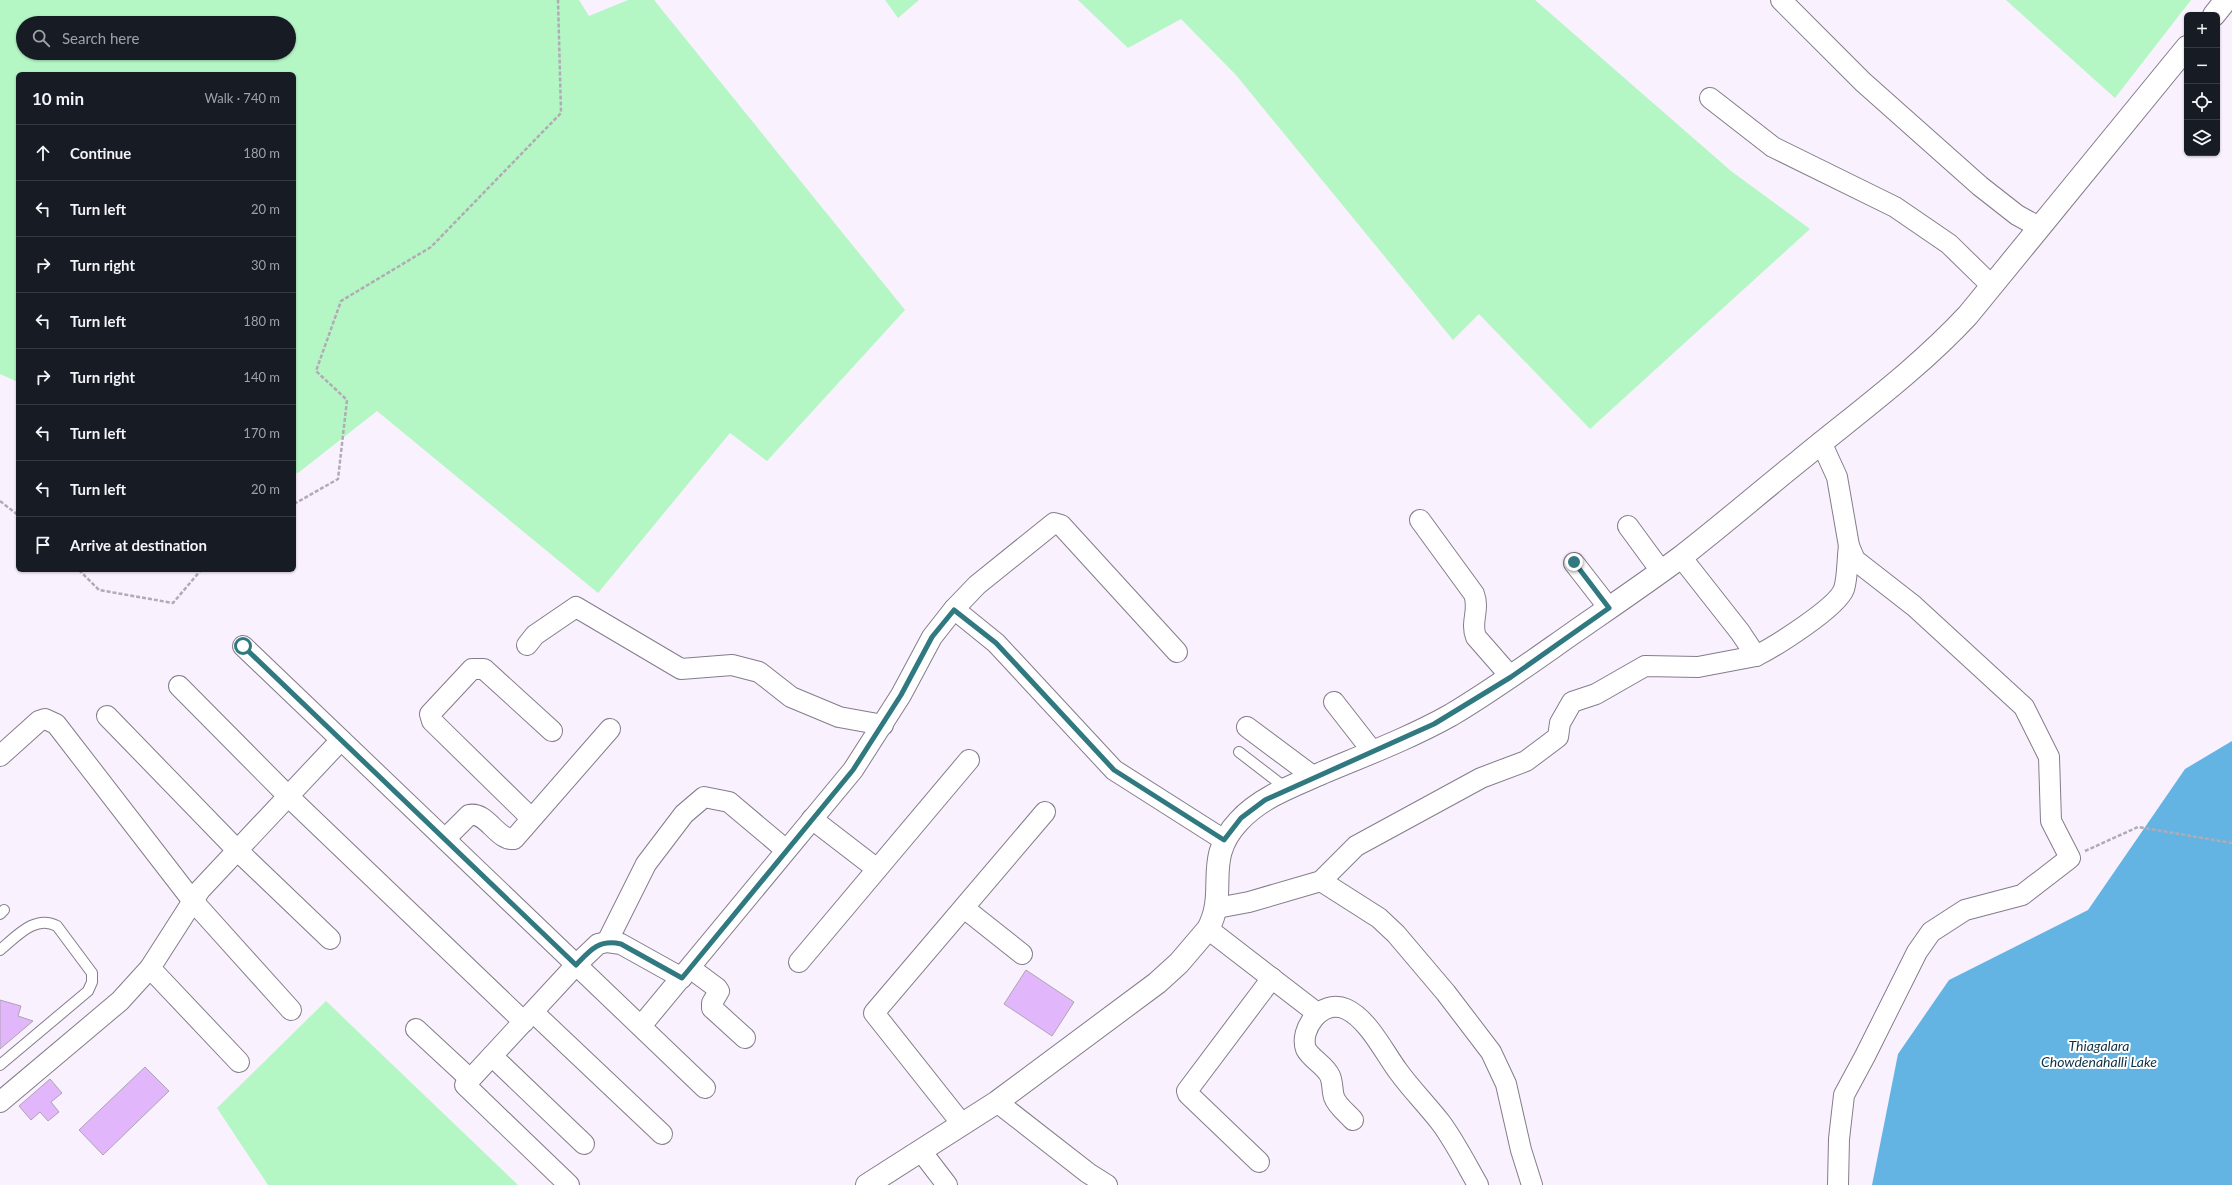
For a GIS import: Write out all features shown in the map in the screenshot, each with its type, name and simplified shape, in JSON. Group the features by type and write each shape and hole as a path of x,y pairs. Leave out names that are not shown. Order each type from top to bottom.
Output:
{"street":[{"path":"1781,0 1862,82 1980,186 2017,215 2039,228"},
{"path":"2216,12 2226,0 2232,5"},
{"path":"867,1185 997,1102 1157,983 1179,963 1208,929 1217,908 1218,863 1224,840 1241,818 1253,808 1287,788 1373,752 1434,724 1511,677 1681,557 1893,384 1947,337 1992,286 2186,48"},
{"path":"1710,98 1773,147 1895,207 1949,244 1992,286"},
{"path":"1821,442 1837,477 1849,546 1855,560 1914,606 2024,707 2048,757 2051,821 2070,858 2022,895 1965,910 1931,932 1917,952 1844,1095 1838,1139 1838,1185"},
{"path":"1420,520 1474,594 1478,604 1473,630 1476,637 1511,677"},
{"path":"641,1026 853,770 883,725 928,643 954,610 977,585 1054,522 1057,522 1177,652"},
{"path":"1628,526 1661,571"},
{"path":"1217,908 1249,902 1321,881 1356,846 1481,778 1526,761 1558,736 1560,723 1572,702 1596,694 1645,666 1698,667 1756,656 1772,649 1822,613 1844,590 1849,546"},
{"path":"1681,557 1740,632 1756,656"},
{"path":"1574,562 1609,608"},
{"path":"527,645 535,635 576,607 681,669 732,665 759,672 791,697 839,717 883,725"},
{"path":"954,610 996,643 1114,770 1224,840"},
{"path":"243,646 705,1088"},
{"path":"531,818 432,721 430,714 472,669 479,668 484,669 552,731"},
{"path":"179,686 288,796 528,1017 662,1134"},
{"path":"1334,702 1373,752"},
{"path":"107,716 237,850 330,938"},
{"path":"0,756 39,721 45,719 56,724 192,900 291,1010"},
{"path":"1246,727 1314,777"},
{"path":"445,839 469,815 479,816 509,839 514,839 610,729"},
{"path":"0,1102 120,1000 150,968 192,900 341,740"},
{"path":"799,962 968,760"},
{"path":"607,942 646,864 684,814 704,797 729,802 786,850"},
{"path":"962,1124 874,1013 1045,812"},
{"path":"812,819 877,869"},
{"path":"1321,881 1379,918 1396,934 1446,993 1491,1052 1506,1084 1521,1150 1532,1185"},
{"path":"964,908 1022,954"},
{"path":"1208,929 1317,1013"},
{"path":"570,1185 465,1085 592,948 607,942 621,944 717,988 719,991 712,1003 712,1008 745,1038"},
{"path":"150,968 239,1062"},
{"path":"1259,1162 1188,1094 1187,1091 1272,978"},
{"path":"1353,1120 1336,1101 1330,1076 1306,1049 1306,1037 1317,1013 1329,1006 1337,1006 1347,1009 1376,1037 1397,1070 1441,1123 1478,1185"},
{"path":"416,1029 470,1079"},
{"path":"492,1056 584,1144"},
{"path":"997,1102 1083,1179 1107,1185"},
{"path":"921,1151 947,1185"}],"lane":[{"path":"1239,752 1287,788"},
{"path":"0,950 30,925 43,922 51,923 56,926 92,973 92,982 88,991 0,1065"}],"path":[{"path":"296,503 338,479 347,400 316,371 341,302 431,247 561,113 558,0"},
{"path":"0,501 16,513"},
{"path":"81,572 99,590 173,603 199,572"},
{"path":"2070,858 2138,826 2232,843"}],"green space":[{"path":"0,0 579,0 589,16 628,0 654,0 905,310 767,461 730,433 598,593 377,411 298,473 296,472 296,72 16,72 16,381 0,374"},
{"path":"885,0 919,0 898,18"},
{"path":"1078,0 1535,0 1731,171 1810,229 1590,429 1479,314 1453,340 1236,75 1181,19 1128,48"},
{"path":"2006,0 2191,0 2115,98"},
{"path":"326,1001 518,1185 268,1185 217,1108"}],"water":[{"name":"Thiagalara Chowdenahalli Lake","path":"2232,741 2232,1185 1872,1185 1898,1054 1949,980 2088,910 2185,769"}],"building":[{"path":"1026,970 1074,1002 1052,1036 1004,1004"},
{"path":"0,1000 21,1006 18,1016 33,1021 0,1049"},
{"path":"145,1067 169,1091 103,1155 79,1130"},
{"path":"50,1079 62,1093 51,1102 59,1112 48,1121 40,1112 31,1120 19,1106"}],"route":[{"path":"243,646 576,965 592,948 598,944 613,942 621,944 682,978 853,770 901,695 932,637 954,610 996,643 1097,754 1114,770 1224,840 1241,818 1265,800 1287,788 1416,734 1452,714 1511,677 1609,608 1574,562"}]}
